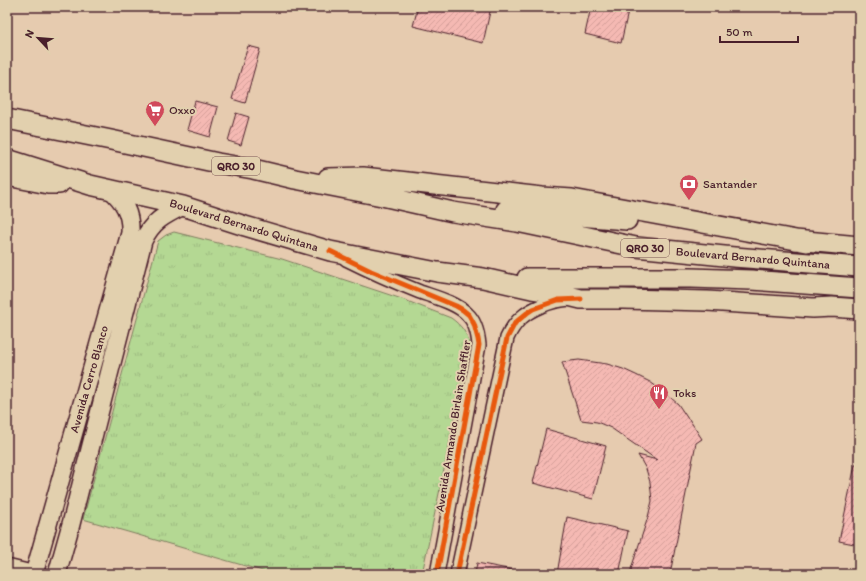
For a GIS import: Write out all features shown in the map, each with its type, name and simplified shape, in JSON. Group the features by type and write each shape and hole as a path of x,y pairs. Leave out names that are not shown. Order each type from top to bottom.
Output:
{"highway":[{"name":"Boulevard Bernardo Quintana","path":"7,119 435,208 517,222 636,248 859,267"},
{"name":"Boulevard Bernardo Quintana","path":"7,160 90,185 183,206 330,251 437,272 483,278 581,299 708,301 814,308 832,307 859,309"},
{"path":"7,176 48,184 90,185"},
{"path":"295,179 363,177 572,199 807,242"},
{"name":"Boulevard Bernardo Quintana","path":"435,208 476,208 612,218 807,242 859,246"},
{"name":"Boulevard Bernardo Quintana","path":"483,278 691,278 751,280 859,288"}],"main road":[{"name":"Avenida Cerro Blanco","path":"36,574 130,233 127,210 120,199 110,189"},
{"name":"Avenida Cerro Blanco","path":"56,574 143,241 154,223 183,206"}],"street":[{"name":"Avenida Armando Birlain Shaffler","path":"330,251 371,271 456,306 469,315 474,324 478,345 437,574"},
{"path":"457,574 507,338 516,323 527,312 558,300 581,299"},
{"path":"7,566 36,574"}],"green space":[{"path":"174,232 282,259 402,299 451,318 464,330 470,346 422,574 273,574 83,519 158,241 166,235"}],"building":[{"path":"418,7 491,7 483,43 413,26"},
{"path":"591,7 629,7 621,43 585,34"},
{"path":"248,46 260,49 245,103 232,99"},
{"path":"195,101 218,107 210,137 187,130"},
{"path":"236,113 249,117 241,145 228,141"},
{"path":"579,360 607,364 623,369 650,382 678,404 702,439 696,443 670,574 632,574 631,569 652,501 650,482 646,469 638,455 657,460 611,428 597,422 581,420 562,362"},
{"path":"546,429 606,446 593,499 533,483"},
{"path":"855,465 859,465 859,545 839,541"},
{"path":"567,517 628,531 619,574 557,574"},
{"path":"477,563 513,570 513,574 475,574"}],"cycle path":[{"path":"330,251 371,271 456,306 469,315 474,324 479,345 437,574"},
{"path":"457,574 507,338 515,323 533,309 558,300 581,299"}],"place":[{"name":"Oxxo","path":"155,127"},
{"name":"Santander","path":"689,201"},
{"name":"Toks","path":"659,410"}]}
